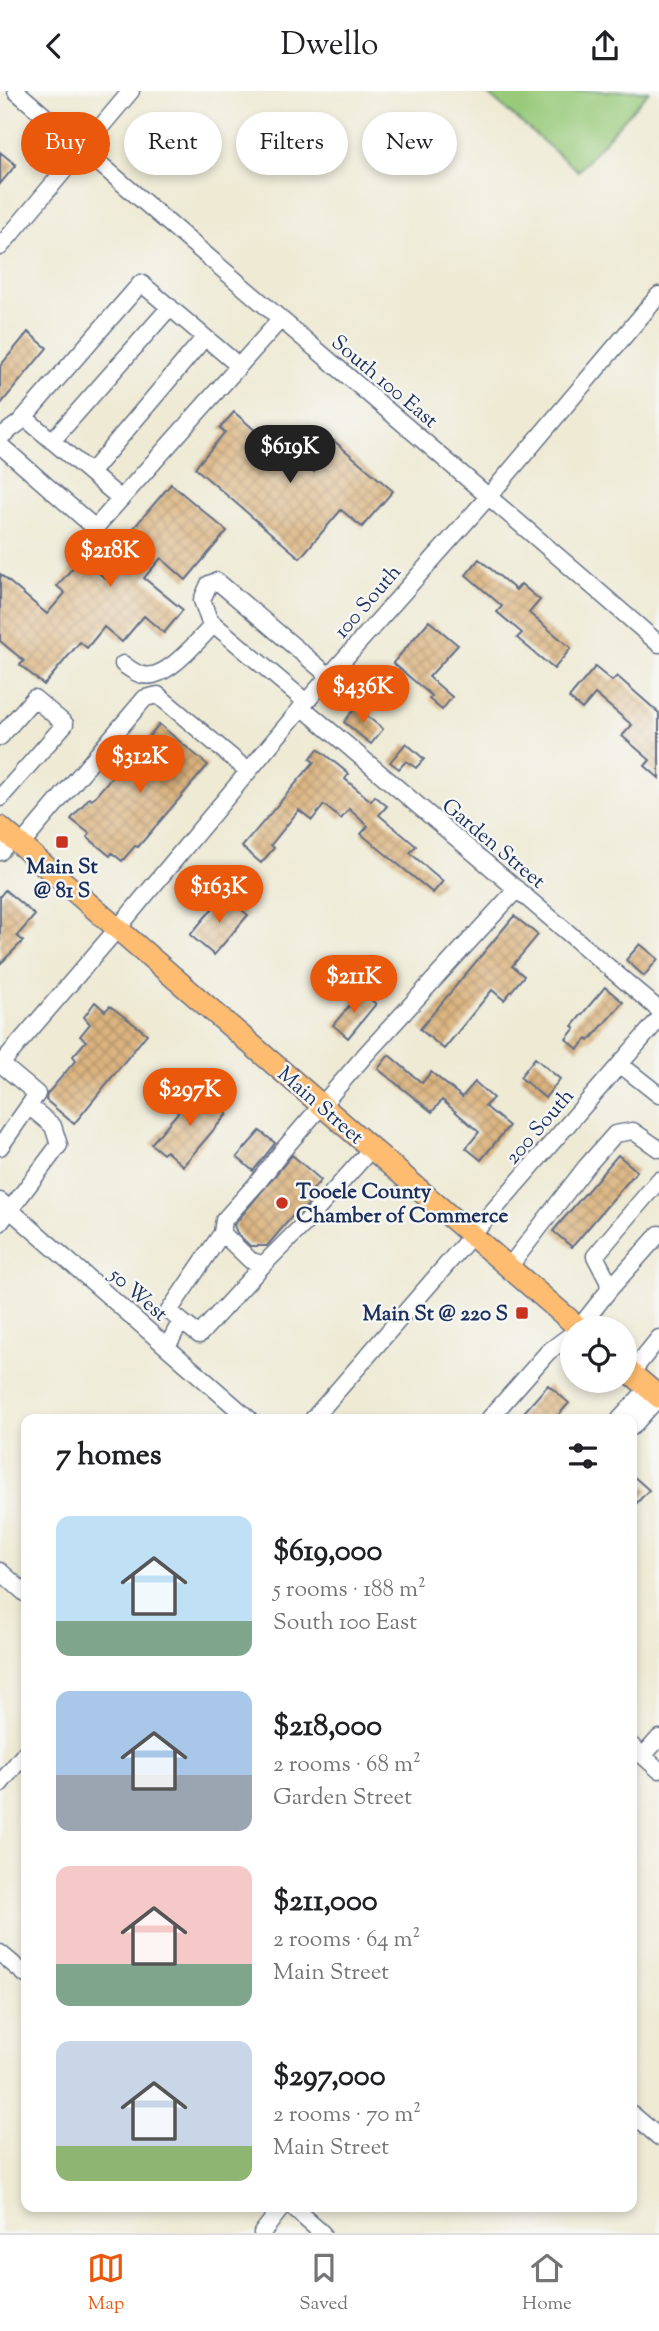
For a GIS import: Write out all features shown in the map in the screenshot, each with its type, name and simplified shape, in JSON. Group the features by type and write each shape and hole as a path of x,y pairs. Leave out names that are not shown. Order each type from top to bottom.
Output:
{"highway":[{"name":"Main Street","path":"8,840 118,929 565,1316"},
{"path":"637,1378 655,1394"}],"street":[{"name":"South 100 East","path":"16,91 40,112"},
{"path":"110,116 131,91"},
{"name":"South 100 East","path":"110,172 659,644"},
{"path":"0,247 6,226 57,175"},
{"path":"0,437 24,417 141,283 239,366"},
{"name":"100 South","path":"0,1064 118,929 247,771 488,496 659,295"},
{"path":"52,441 170,307"},
{"path":"0,445 95,528 280,320"},
{"path":"90,473 205,337"},
{"path":"24,417 121,499"},
{"path":"123,664 143,675 156,675 169,668 214,624 209,620 202,600 209,584 217,581 329,676"},
{"name":"Garden Street","path":"214,624 304,705 659,1010"},
{"path":"8,840 145,698 158,695 247,771"},
{"path":"0,737 34,698 65,724 0,798"},
{"path":"372,1148 199,1335 169,1311 222,1233 224,1220 366,1054 517,889"},
{"name":"200 South","path":"317,1414 659,1019"},
{"path":"0,1064 37,1094 0,1147"},
{"path":"621,1065 659,1095"},
{"path":"3,1211 59,1145 53,1126 29,1107"},
{"path":"509,1267 586,1167 615,1134 633,1131 659,1149"},
{"path":"609,1290 608,1281 595,1256 659,1180"},
{"name":"50 West","path":"3,1211 243,1414"},
{"path":"222,1233 250,1261 263,1265"},
{"path":"588,1316 659,1234"},
{"path":"167,1347 181,1321"},
{"path":"637,1361 659,1338"},
{"path":"493,1414 548,1352 560,1343"},
{"path":"627,1414 655,1394"},
{"path":"637,1420 655,1394"},
{"path":"0,1571 21,1590"},
{"path":"659,1738 638,1751 659,1770"},
{"path":"0,1784 21,1758"},
{"path":"0,1952 21,1971"},
{"path":"637,2118 659,2137"},
{"path":"262,2233 278,2212"},
{"path":"298,2212 322,2233"}],"green space":[{"path":"484,91 649,91 578,171"}],"building":[{"path":"0,152 16,165 0,184"},
{"path":"28,332 47,348 0,405 0,366"},
{"path":"234,412 257,432 261,427 314,472 331,453 326,450 334,441 393,491 362,527 341,510 300,558 195,468 225,432 220,428"},
{"path":"171,484 227,531 186,580 161,558 144,578 183,610 164,633 144,616 122,642 104,627 87,648 80,642 44,685 20,665 24,661 0,641 0,574 47,614 65,593 57,586 81,558 106,579 140,538 131,531"},
{"path":"479,559 516,590 521,584 540,600 529,613 571,648 554,669 517,638 522,633 497,612 502,606 466,575"},
{"path":"429,621 458,645 429,677 452,697 442,710 429,699 432,696 393,663"},
{"path":"595,667 612,681 617,676 659,713 659,778 645,766 650,760 622,736 632,725 595,694 582,709 569,698"},
{"path":"356,707 383,729 371,744 344,722"},
{"path":"159,724 208,765 138,847 135,846 122,861 112,853 110,856 87,837 90,834 71,819 89,798 92,800 129,757 135,763 150,744 146,740"},
{"path":"406,743 424,759 416,768 406,761 399,769 390,762"},
{"path":"318,749 349,774 345,779 371,801 375,796 387,806 379,815 416,846 410,853 443,881 433,893 361,834 368,826 349,809 341,819 324,805 312,820 299,810 271,845 274,848 261,863 242,847 314,762 310,759"},
{"path":"5,890 35,915 17,936 23,941 0,964 0,896"},
{"path":"224,895 248,915 214,955 190,935"},
{"path":"514,916 538,935 512,966 524,976 504,1000 492,990 444,1049 420,1029"},
{"path":"640,944 658,959 644,976 626,960"},
{"path":"605,987 623,1002 589,1041 587,1039 578,1049 566,1039 575,1028 572,1026"},
{"path":"361,992 376,1004 348,1038 333,1025"},
{"path":"95,1002 105,1011 110,1006 147,1034 74,1124 46,1100 47,1094 76,1060 73,1056 86,1041 80,1036 90,1024 84,1017"},
{"path":"389,1055 422,1083 431,1072 462,1097 475,1082 493,1098 485,1106 509,1126 481,1160 466,1148 479,1132 442,1100 432,1112 378,1069"},
{"path":"535,1058 560,1079 545,1098 520,1077"},
{"path":"198,1089 227,1114 183,1166 166,1151 163,1154 151,1144"},
{"path":"260,1131 275,1143 253,1171 237,1157"},
{"name":"Tooele County Chamber of Commerce","path":"292,1155 321,1180 310,1193 313,1199 300,1213 295,1213 267,1246 250,1246 237,1233 234,1225"},
{"path":"618,1155 637,1171 572,1247 553,1231"},
{"path":"548,1385 569,1403 559,1414 522,1414"},
{"path":"637,1479 649,1490 637,1503"}],"place":[{"name":"Main St @ 81 S","path":"62,842"},
{"name":"Tooele County Chamber of Commerce","path":"282,1203"},
{"name":"Main St @ 220 S","path":"522,1313"}]}
